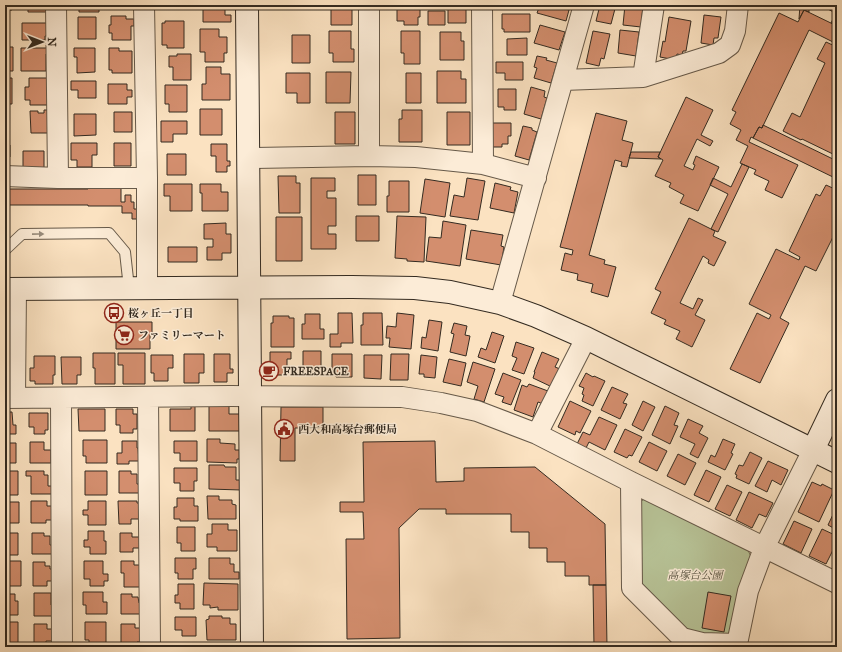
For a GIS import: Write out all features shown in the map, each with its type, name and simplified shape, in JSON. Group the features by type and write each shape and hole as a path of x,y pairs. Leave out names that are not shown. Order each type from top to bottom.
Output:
{"street":[{"path":"56,5 58,178"},
{"path":"138,288 146,178 144,5"},
{"path":"247,5 252,647"},
{"path":"369,5 369,156"},
{"path":"482,5 483,164"},
{"path":"500,303 584,5"},
{"path":"644,77 654,5"},
{"path":"563,80 644,77 719,53 730,45 735,31 738,5"},
{"path":"248,158 369,156 416,157 483,164 536,178"},
{"path":"5,176 58,178 146,178"},
{"path":"837,462 586,338 536,316 500,303 450,292 415,288 352,287 10,289 10,398 250,396 402,398 441,403 477,411 538,434 631,482 837,583"},
{"path":"538,434 586,338"},
{"path":"148,397 150,647"},
{"path":"61,398 62,647"},
{"path":"631,482 632,588 682,638 702,644 737,644 748,591 764,548 837,400"}],"lane":[{"path":"5,250 22,234 109,233 125,252 138,288"}],"green space":[{"name":"高塚台公園","path":"647,497 747,548 751,557 732,628 726,636 703,636 684,629 643,590 639,581 639,503"}],"building":[{"path":"5,5 12,5 12,10 5,10"},
{"path":"28,5 46,5 46,12 28,12"},
{"path":"79,5 99,5 99,12 79,12"},
{"path":"116,5 132,5 132,9 116,9"},
{"path":"174,5 190,5 190,9 174,9"},
{"path":"203,5 225,5 225,15 231,15 231,22 203,22"},
{"path":"331,5 358,5 358,8 352,8 352,25 331,25"},
{"path":"398,5 420,5 418,25 404,25 404,21 397,21"},
{"path":"448,5 466,5 466,23 448,23"},
{"path":"501,5 529,5 529,8 501,8"},
{"path":"540,5 562,5 562,8 569,10 566,21 537,13"},
{"path":"600,5 616,5 611,24 596,21"},
{"path":"625,5 643,5 641,27 623,25"},
{"path":"676,5 693,5 693,7"},
{"path":"708,5 717,5 717,9 708,9"},
{"path":"800,5 809,5 809,12 804,10 799,19"},
{"path":"827,5 837,5 837,14 826,8"},
{"path":"804,10 837,26 837,44 809,30 762,128 759,127 749,142 798,165 782,198 765,190 769,181 754,174 756,170 740,163 748,146 736,140 741,130 730,124 736,112 732,110 779,13 798,22"},
{"path":"428,11 445,11 445,25 428,25"},
{"path":"836,13 837,14 837,26 831,23"},
{"path":"502,14 530,14 530,32 504,32 504,29 502,29"},
{"path":"704,15 721,17 718,38 714,38 713,45 701,43"},
{"path":"111,16 126,16 126,19 134,19 134,26 131,26 131,40 112,40 112,33 109,33"},
{"path":"78,17 96,17 96,39 78,39"},
{"path":"669,17 691,21 686,51 683,51 682,55 677,54 676,60 660,57 663,41 665,42"},
{"path":"5,18 9,18 9,37 5,37"},
{"path":"165,21 184,21 184,48 167,48 167,45 162,45 162,23 165,23"},
{"path":"22,23 47,23 47,36 45,36 45,40 22,40"},
{"path":"540,25 565,32 559,50 534,43"},
{"path":"200,29 219,29 219,37 227,37 227,53 224,53 224,62 205,62 205,52 200,52"},
{"path":"620,30 639,32 636,56 618,53"},
{"path":"329,31 351,31 351,49 354,49 354,62 333,62 333,53 329,53"},
{"path":"401,31 420,31 420,64 404,64 404,53 401,53"},
{"path":"593,31 610,34 604,59 601,58 599,66 586,63"},
{"path":"440,32 461,32 461,41 464,41 464,60 440,60"},
{"path":"292,35 310,35 310,63 292,63"},
{"path":"527,38 527,55 507,55 507,39"},
{"path":"826,42 837,47 837,156 783,131 792,113 800,117 825,63 817,59"},
{"path":"5,47 13,47 13,71 5,71"},
{"path":"21,48 48,48 48,54 46,54 46,71 21,71"},
{"path":"74,48 95,48 95,72 77,73 77,57 74,57"},
{"path":"109,48 119,48 119,51 132,51 132,73 112,73 112,70 109,70"},
{"path":"177,54 191,54 191,80 173,80 173,67 169,67 169,56 177,56"},
{"path":"537,56 547,58 546,60 557,63 551,83 534,78 537,68 534,67"},
{"path":"496,62 523,62 523,80 505,80 505,73 496,73"},
{"path":"206,67 221,67 221,74 230,74 230,100 202,100 202,84 206,84"},
{"path":"437,71 461,71 461,79 466,79 466,103 437,103"},
{"path":"326,72 351,72 350,103 326,103"},
{"path":"286,73 310,73 310,103 297,103 297,93 286,93"},
{"path":"406,73 421,73 421,103 406,103"},
{"path":"5,78 12,78 12,104 5,104"},
{"path":"29,78 48,78 48,105 30,105 30,100 25,100 25,87 29,87"},
{"path":"71,81 96,81 96,98 78,98 78,90 71,90"},
{"path":"108,84 127,84 127,90 132,90 132,97 127,97 127,104 108,104"},
{"path":"165,85 187,85 187,112 169,112 169,104 165,104"},
{"path":"531,87 545,91 544,97 547,98 541,119 524,114"},
{"path":"498,89 516,89 516,110 504,110 504,107 498,107"},
{"path":"686,97 713,110 701,135 713,141 710,146 697,139 684,166 693,170 695,165 693,164 696,156 719,167 698,211 680,203 684,195 669,187 671,183 655,176 663,160 658,157"},
{"path":"200,109 222,109 222,135 200,135"},
{"path":"44,110 48,110 48,133 31,133 30,111 44,113"},
{"path":"402,110 422,110 422,142 399,142 399,119 402,119"},
{"path":"114,112 132,112 132,132 114,132"},
{"path":"335,112 355,112 355,144 335,144"},
{"path":"447,112 470,112 470,145 447,145"},
{"path":"596,113 627,121 622,140 633,143 627,167 621,166 622,162 615,160 589,255 605,260 604,264 616,267 608,297 591,292 593,284 577,280 578,274 561,270 565,253 572,255 573,250 560,247"},
{"path":"74,114 96,114 96,135 74,136"},
{"path":"5,117 8,117 8,133 5,133"},
{"path":"161,121 187,121 187,134 173,134 173,142 161,142"},
{"path":"492,123 511,123 511,136 508,136 508,144 502,144 502,147 492,147"},
{"path":"763,125 837,161 837,179 753,138 759,127 762,128"},
{"path":"523,126 532,128 532,130 537,132 529,160 515,156"},
{"path":"71,143 97,143 97,155 92,155 92,167 77,167 77,160 71,160"},
{"path":"114,143 131,143 131,166 114,166"},
{"path":"211,144 227,144 227,161 230,161 230,166 227,166 227,172 216,172 216,156 211,156"},
{"path":"5,145 10,145 10,157 7,157 7,167 5,167"},
{"path":"23,151 44,151 44,168 23,169"},
{"path":"631,152 660,152 658,157 661,159 629,158"},
{"path":"167,154 186,154 186,175 167,175"},
{"path":"742,164 749,167 718,232 711,229 728,194 710,185 713,178 731,187"},
{"path":"358,175 376,175 376,205 358,205"},
{"path":"278,176 296,176 296,183 300,183 300,213 279,213"},
{"path":"311,178 335,178 335,191 327,191 327,198 336,198 336,226 328,226 328,234 336,234 336,249 311,249"},
{"path":"467,178 485,181 478,220 450,216 454,195 464,197"},
{"path":"425,179 450,183 445,217 420,213"},
{"path":"389,181 409,181 409,212 387,212"},
{"path":"495,183 511,187 510,190 518,192 514,213 490,208"},
{"path":"164,184 192,184 192,211 170,211 170,196 164,196"},
{"path":"200,184 221,184 221,192 228,192 228,211 202,211 202,193 200,193"},
{"path":"826,185 837,190 837,229 816,271 805,266 780,318 789,323 760,383 730,369 757,313 769,319 771,315 749,304 776,249 799,260 800,257 789,251 816,194 820,196"},
{"path":"88,187 121,187 121,202 125,202 125,195 131,195 131,202 134,202 134,209 137,209 137,219 132,219 132,213 122,213 122,206 9,205 9,189 88,189"},
{"path":"356,216 379,216 379,241 356,241"},
{"path":"397,216 426,217 424,262 407,261 407,259 395,258"},
{"path":"276,217 302,217 302,261 276,261"},
{"path":"689,218 715,231 713,236 726,242 714,266 708,263 709,260 703,256 680,303 693,309 698,298 703,300 695,315 705,320 692,347 676,339 680,331 664,324 666,320 651,313 661,292 655,289"},
{"path":"443,221 466,225 460,266 426,261 429,237 441,238"},
{"path":"226,223 226,234 231,234 231,253 222,253 222,260 207,260 207,247 213,247 213,239 204,239 204,224"},
{"path":"471,230 503,235 501,246 504,247 501,265 466,259"},
{"path":"168,247 197,247 197,262 168,262"},
{"path":"338,313 352,313 353,343 341,343 341,347 330,347 330,334 338,334"},
{"path":"363,313 382,313 383,345 361,345 361,325 363,325"},
{"path":"397,313 414,315 411,349 389,347 390,338 386,338 387,326 396,327"},
{"path":"305,314 320,314 320,329 324,329 324,339 302,339 302,324 305,324"},
{"path":"273,316 289,316 289,318 294,318 294,347 271,347 271,323 273,323"},
{"path":"429,320 442,322 438,351 421,348 422,337 426,338"},
{"path":"116,322 152,322 150,349 116,349"},
{"path":"454,323 467,326 465,335 470,336 466,356 450,352 454,334 451,333"},
{"path":"492,332 504,336 495,363 478,357 481,348 486,350"},
{"path":"516,342 534,348 524,374 512,370 517,358 512,356"},
{"path":"303,351 321,351 321,374 307,374 307,370 303,370"},
{"path":"270,352 291,352 291,359 287,359 287,375 270,375"},
{"path":"542,352 559,359 555,367 560,369 552,387 533,378"},
{"path":"93,353 115,353 115,384 95,384"},
{"path":"118,353 145,353 145,384 123,384 123,365 118,365"},
{"path":"184,354 204,354 204,373 199,373 199,383 184,383"},
{"path":"214,354 230,354 230,369 233,369 233,373 227,373 227,382 214,382"},
{"path":"332,354 352,354 352,377 336,377 336,370 332,370"},
{"path":"391,354 409,354 408,380 390,380"},
{"path":"151,355 173,355 173,368 168,368 168,381 154,381 154,373 151,373"},
{"path":"364,355 382,355 381,379 364,378"},
{"path":"421,355 437,357 435,378 424,377 424,374 419,374"},
{"path":"34,356 55,356 55,375 53,375 53,384 35,384 35,381 30,381 30,368 34,368"},
{"path":"61,357 81,357 81,375 77,375 77,384 62,384"},
{"path":"449,359 466,363 461,386 443,382"},
{"path":"473,362 495,369 484,402 474,399 478,386 467,382"},
{"path":"503,373 521,380 511,405 502,402 504,397 495,394"},
{"path":"586,373 605,381 593,406 582,401 584,388 579,386"},
{"path":"529,384 548,391 543,404 538,402 533,417 514,410 522,385 527,387"},
{"path":"612,387 628,394 623,403 627,404 620,419 601,410"},
{"path":"570,401 591,411 580,433 576,431 575,435 558,427"},
{"path":"643,401 655,407 643,431 632,425"},
{"path":"209,405 229,405 229,414 242,414 243,431 209,431"},
{"path":"191,406 195,406 195,431 170,431 170,409 191,409"},
{"path":"665,406 679,413 674,425 678,426 670,444 652,435"},
{"path":"281,407 323,407 323,428 295,428 295,461 280,461"},
{"path":"78,409 105,409 105,431 79,431"},
{"path":"116,409 133,409 133,414 137,414 137,429 133,429 133,433 120,433 120,425 116,425"},
{"path":"5,412 12,412 13,425 16,425 16,434 5,434"},
{"path":"29,413 48,413 48,430 45,430 45,434 34,434 34,427 29,427"},
{"path":"599,417 617,425 605,450 589,442 586,448 577,444 583,432 590,435"},
{"path":"688,419 703,426 699,433 708,438 698,458 690,454 695,444 680,437"},
{"path":"625,429 642,437 632,456 629,455 627,458 614,452"},
{"path":"207,439 220,439 220,443 235,444 235,450 242,450 242,459 237,459 237,463 207,462"},
{"path":"723,439 735,444 731,453 733,454 725,470 708,462 711,455 715,457"},
{"path":"5,440 6,443 16,443 16,463 5,463"},
{"path":"83,440 107,440 107,463 86,463 86,456 83,456"},
{"path":"122,441 137,441 139,461 129,461 129,464 117,464 117,453 122,453"},
{"path":"174,441 197,441 197,461 180,461 180,453 174,453"},
{"path":"435,441 436,482 464,481 464,468 535,467 605,524 606,585 589,585 589,576 565,576 565,562 547,562 547,548 529,548 529,532 511,532 511,514 446,514 446,509 419,509 399,528 400,638 347,639 346,539 364,539 363,512 340,512 340,502 364,502 363,442"},
{"path":"30,442 44,442 44,450 51,450 51,463 30,463"},
{"path":"649,442 667,451 657,471 639,462"},
{"path":"750,452 762,458 749,484 736,478 737,475 735,474 739,465 743,466"},
{"path":"678,454 696,463 685,485 667,476"},
{"path":"768,461 788,470 781,485 772,480 767,492 755,486"},
{"path":"209,465 236,467 236,480 241,480 241,490 209,489"},
{"path":"174,468 197,468 197,481 194,481 194,491 180,491 180,483 174,483"},
{"path":"706,470 721,477 709,502 694,495"},
{"path":"5,471 18,471 18,495 5,495"},
{"path":"26,471 44,471 44,475 48,475 48,486 52,486 52,494 31,494 31,476 26,476"},
{"path":"85,471 107,471 107,495 85,495"},
{"path":"119,471 131,471 131,474 137,474 139,493 119,493"},
{"path":"812,482 821,486 822,484 834,490 819,522 798,512"},
{"path":"727,485 742,492 730,516 715,509"},
{"path":"749,492 773,503 766,517 759,514 752,528 736,520"},
{"path":"207,496 219,496 219,500 232,500 232,504 236,505 236,519 208,519"},
{"path":"177,498 194,498 194,506 198,506 198,521 180,521 180,519 174,519 174,507 177,507"},
{"path":"31,501 47,501 47,506 52,506 52,520 46,520 46,523 31,523"},
{"path":"88,501 106,501 106,525 88,525 88,515 83,515 83,510 88,510"},
{"path":"118,501 137,501 137,503 139,503 139,519 131,519 131,524 119,524"},
{"path":"5,502 19,502 19,523 5,523"},
{"path":"837,506 837,530 828,525"},
{"path":"794,521 812,529 801,553 783,544"},
{"path":"212,524 228,524 228,530 237,530 237,551 217,551 217,547 207,547 207,534 212,534"},
{"path":"177,527 195,527 195,551 181,551 181,543 177,543"},
{"path":"822,529 837,536 837,542 826,564 809,556"},
{"path":"88,531 104,531 106,554 90,554 90,547 84,547 84,540 88,540"},
{"path":"5,533 18,533 18,555 5,555"},
{"path":"32,533 44,533 44,536 50,536 52,554 32,554"},
{"path":"120,533 132,533 132,537 140,537 140,548 133,548 133,552 120,552"},
{"path":"175,558 196,558 196,569 193,569 193,579 178,579 178,573 175,573"},
{"path":"209,558 230,558 230,564 234,564 234,572 239,572 239,579 209,579"},
{"path":"5,561 21,561 21,586 5,586"},
{"path":"84,561 103,561 103,574 108,574 108,581 104,581 104,586 90,586 90,579 84,579"},
{"path":"121,561 134,561 134,565 140,565 140,587 124,587 124,573 121,573"},
{"path":"33,562 45,562 45,566 50,566 50,569 52,569 52,581 47,581 47,586 33,586"},
{"path":"204,583 238,584 238,610 218,610 218,607 210,608 210,605 203,605"},
{"path":"178,584 194,584 194,609 180,609 180,603 175,603 175,595 178,595"},
{"path":"593,585 606,585 607,647 594,647"},
{"path":"83,592 103,592 103,602 107,602 107,614 86,614 86,605 83,605"},
{"path":"708,592 731,596 724,632 702,628"},
{"path":"34,593 51,593 53,616 34,616"},
{"path":"5,594 15,594 15,601 18,601 18,615 5,615"},
{"path":"121,594 132,594 132,597 138,597 140,603 140,614 121,614"},
{"path":"209,616 222,616 222,618 230,618 230,624 236,624 236,640 207,640 206,620 209,619"},
{"path":"175,617 196,617 196,636 182,636 182,630 175,630"},
{"path":"5,622 18,622 18,647 5,647"},
{"path":"85,622 106,622 106,646 89,646 89,640 85,640"},
{"path":"34,624 47,624 47,629 52,629 52,641 46,641 46,647 34,647"},
{"path":"121,624 135,624 135,628 140,628 140,642 137,642 137,647 121,647"},
{"path":"202,643 219,647 201,647"}],"place":[{"name":"桜ヶ丘一丁目","path":"114,313"},
{"name":"ファミリーマート","path":"124,335"},
{"name":"FREESPACE","path":"269,371"},
{"name":"西大和高塚台郵便局","path":"284,429"}]}
